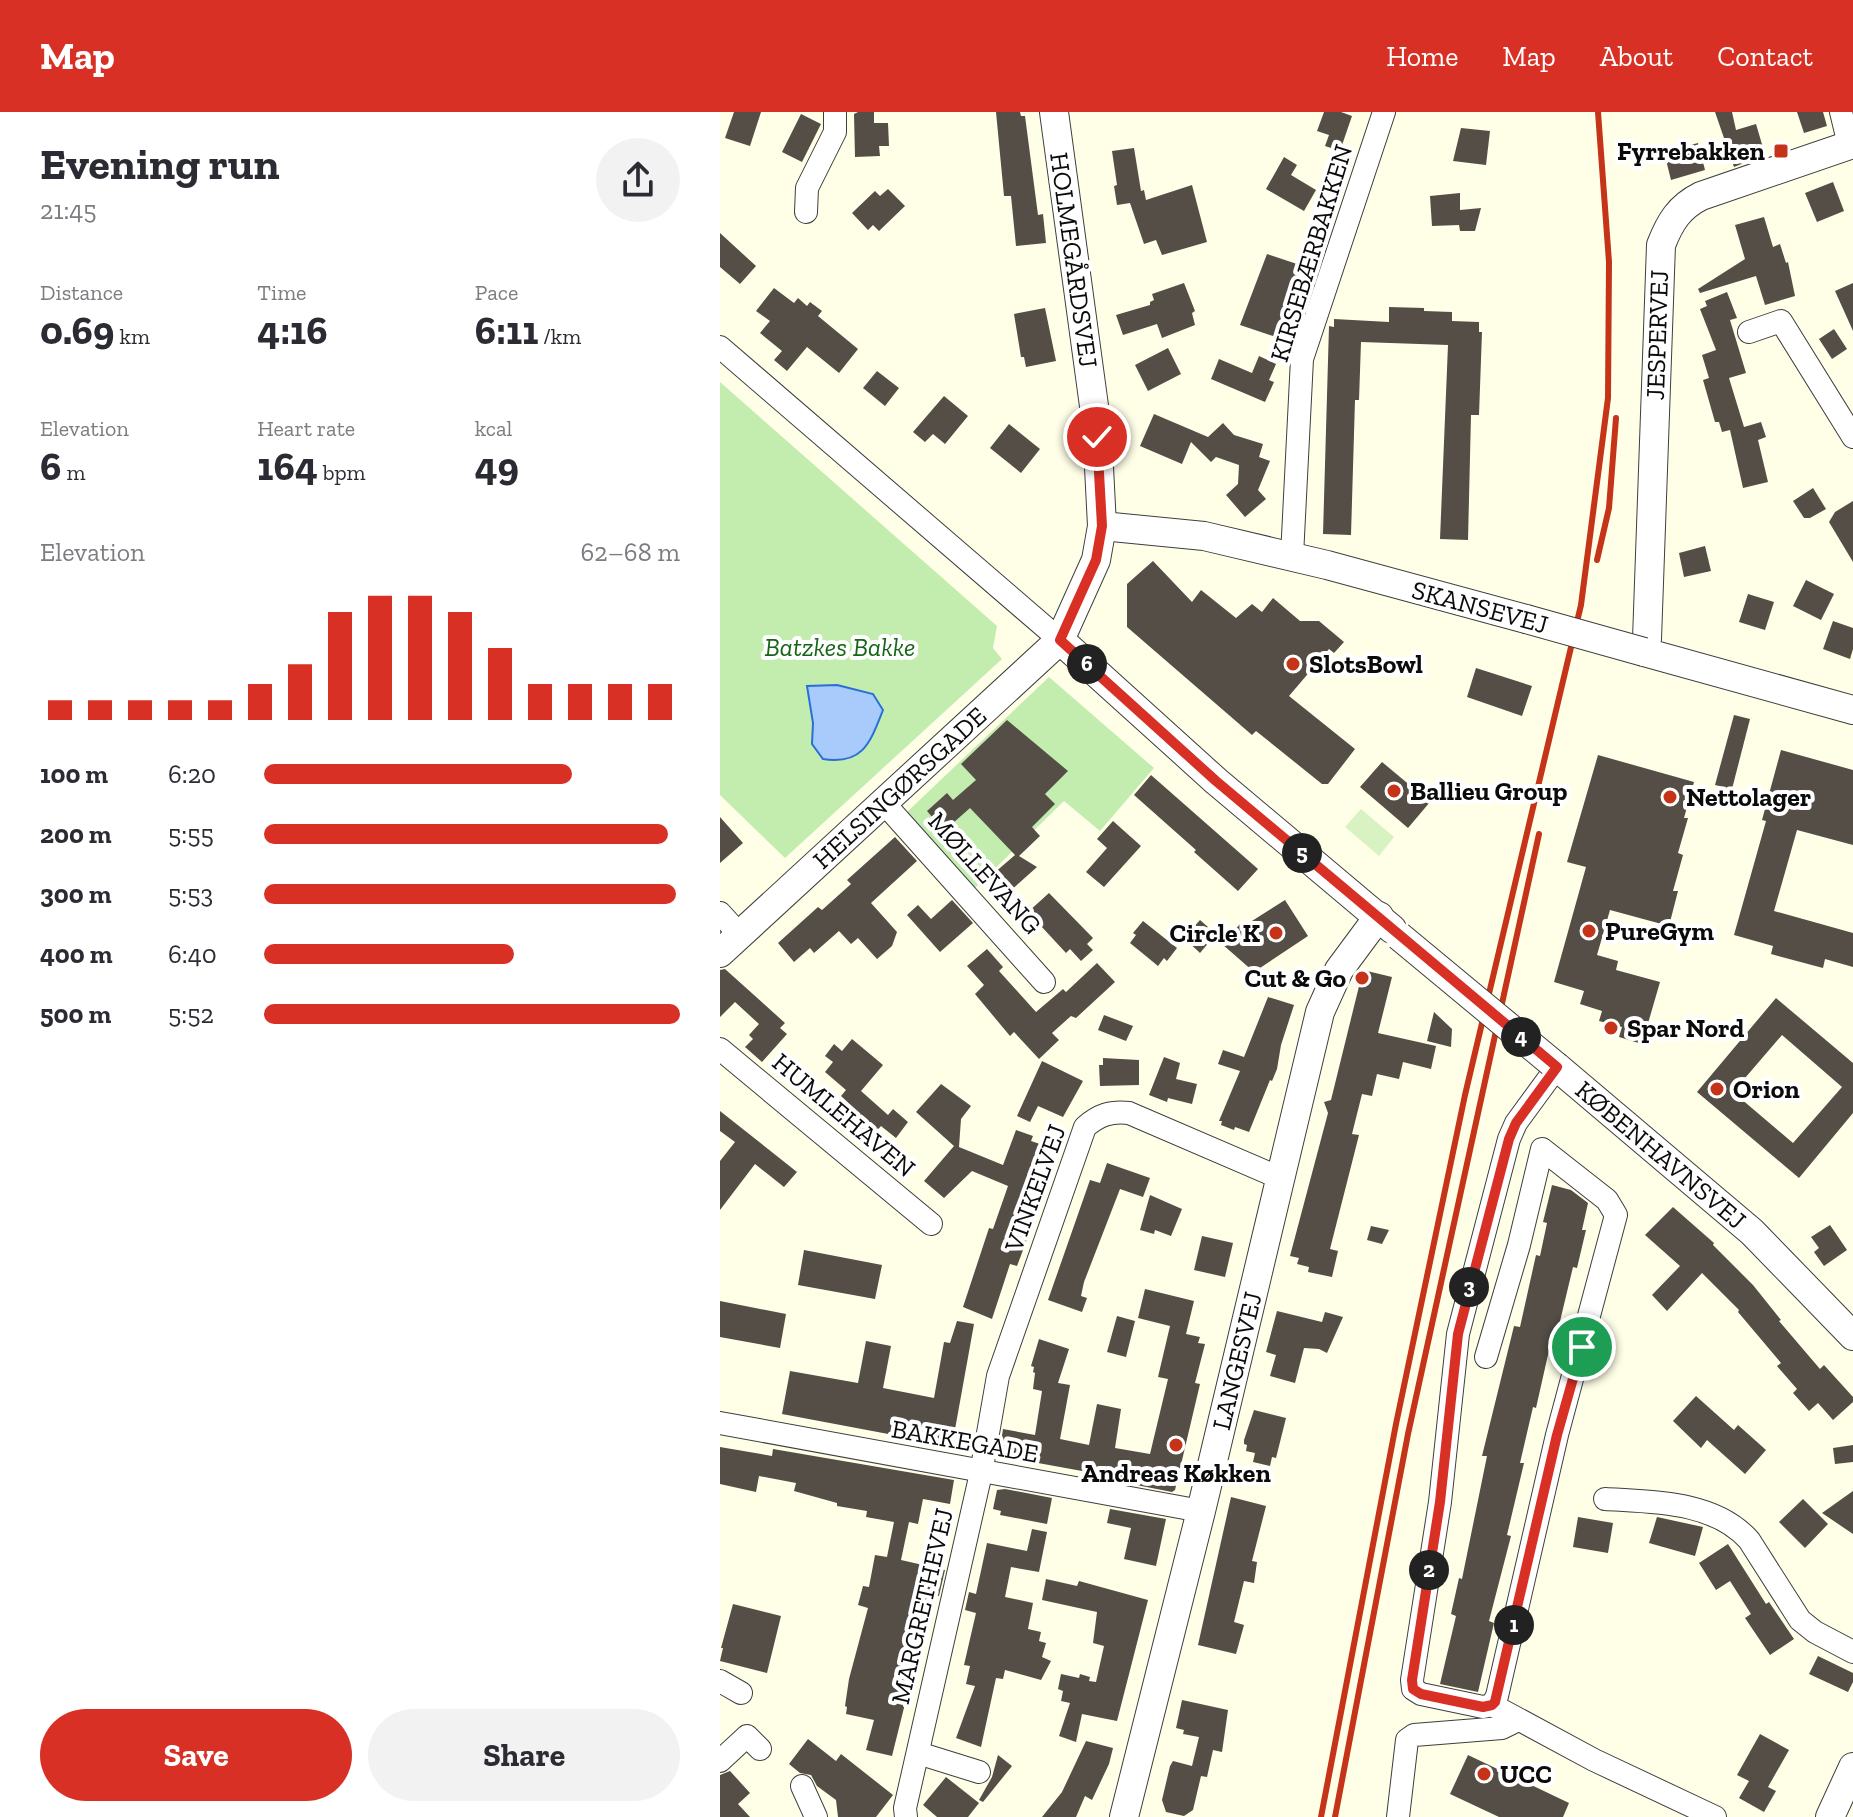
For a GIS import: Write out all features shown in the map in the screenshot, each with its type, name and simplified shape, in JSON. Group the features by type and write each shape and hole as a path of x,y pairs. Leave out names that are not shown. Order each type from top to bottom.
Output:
{"street":[{"path":"806,212 807,188 835,132 835,112"},
{"name":"HOLMEGÅRDSVEJ","path":"1054,112 1097,428 1102,526 1096,560 1060,640"},
{"name":"KIRSEBÆRBAKKEN","path":"1292,556 1302,359 1384,112"},
{"path":"1841,112 1851,144"},
{"name":"JESPERVEJ","path":"1644,652 1647,639 1661,245 1669,223 1684,204 1701,196 1851,144"},
{"path":"1749,332 1781,321 1853,437"},
{"path":"720,347 1060,640"},
{"name":"SKANSEVEJ","path":"1102,526 1204,536 1292,556 1852,706"},
{"name":"HELSINGØRSGADE","path":"720,913 730,944 1060,640"},
{"name":"KØBENHAVNSVEJ","path":"1060,640 1216,781 1752,1232 1853,1336"},
{"name":"MØLLEVANG","path":"883,802 1044,982"},
{"name":"LANGESVEJ","path":"1124,1817 1201,1511 1320,1012 1339,970 1379,916"},
{"name":"HUMLEHAVEN","path":"720,1049 931,1224"},
{"path":"1557,1067 1516,1123 1509,1139 1458,1334 1440,1502 1413,1689 1421,1694 1483,1707 1492,1705 1516,1721 1715,1817"},
{"name":"VINKELVEJ","path":"981,1473 998,1376 1085,1127 1098,1116 1112,1112 1129,1113 1280,1178"},
{"path":"1486,1357 1519,1245 1542,1149 1607,1200 1616,1215 1557,1435 1497,1696 1492,1705"},
{"name":"BAKKEGADE","path":"720,1423 1201,1511"},
{"name":"MARGRETHEVEJ","path":"906,1817 905,1808 981,1473"},
{"path":"1605,1499 1675,1504 1727,1521 1740,1529 1800,1620 1815,1632 1853,1652"},
{"path":"720,1681 741,1693"},
{"path":"1398,1817 1407,1740 1414,1735 1502,1728 1516,1721"},
{"path":"720,1761 747,1736 760,1749"},
{"path":"918,1753 979,1772"},
{"path":"1830,1817 1853,1767"},
{"path":"802,1786 816,1817"}],"green space":[{"name":"Batzkes Bakke","path":"720,382 997,626 993,648 1002,659 785,858 720,795"},
{"path":"1049,677 1154,768 1100,831 1064,801 974,889 907,812"},
{"path":"1361,809 1394,837 1379,856 1345,827"}],"water":[{"path":"837,685 873,694 883,710 869,742 856,755 847,759 823,759 812,744 813,723 807,686"}],"building":[{"path":"734,112 761,112 750,146 725,138"},
{"path":"874,112 874,123 888,123 889,146 879,146 880,156 855,157 854,114"},
{"path":"996,112 1020,112 1021,116 1025,116 1038,215 1043,214 1046,243 1016,246 1011,196 1004,196"},
{"path":"1324,112 1341,112 1352,116 1340,151 1325,146 1329,135 1317,131"},
{"path":"1715,112 1732,112 1736,130 1756,124 1764,151 1743,158 1744,163 1734,167"},
{"path":"1797,112 1823,112 1827,126 1804,133"},
{"path":"801,114 821,124 802,162 782,152"},
{"path":"1461,128 1490,131 1486,165 1453,161"},
{"path":"1698,143 1705,170 1671,180 1664,152"},
{"path":"1134,148 1141,191 1144,190 1146,200 1192,185 1207,242 1162,255 1156,240 1144,244 1130,203 1117,205 1114,186 1117,185 1112,151"},
{"path":"1284,157 1297,165 1291,175 1316,190 1304,211 1266,189"},
{"path":"1833,182 1844,211 1817,222 1805,193"},
{"path":"888,189 905,206 879,231 873,225 868,230 852,213 875,191 880,196"},
{"path":"1460,193 1460,210 1481,208 1475,231 1460,231 1459,225 1432,226 1430,196"},
{"path":"1764,217 1773,247 1780,244 1788,262 1795,296 1765,305 1756,276 1700,293 1698,289 1745,259 1735,225"},
{"path":"720,233 756,266 740,284 720,267"},
{"path":"1267,254 1303,266 1279,338 1240,325"},
{"path":"1184,283 1195,311 1192,313 1195,325 1162,338 1157,324 1123,335 1116,315 1150,305 1154,300 1152,294"},
{"path":"1853,283 1853,331 1835,291"},
{"path":"774,288 794,303 798,298 807,306 810,302 822,311 818,316 858,349 839,373 807,347 787,371 774,360 782,351 760,333 770,321 756,311"},
{"path":"1727,292 1737,318 1730,320 1746,373 1729,378 1744,427 1761,422 1766,437 1758,440 1768,482 1743,488 1730,430 1722,432 1719,422 1715,422 1703,380 1709,378 1702,355 1716,350 1700,309 1707,306 1705,301"},
{"path":"1389,307 1452,312 1452,321 1479,322 1479,332 1482,332 1479,415 1471,415 1468,540 1440,539 1448,345 1361,342 1359,400 1355,400 1351,535 1323,534 1329,326 1334,327 1334,319 1389,322"},
{"path":"1045,308 1056,361 1026,367 1024,357 1021,357 1014,314"},
{"path":"1834,329 1847,349 1832,359 1819,339"},
{"path":"1168,348 1181,374 1148,391 1135,365"},
{"path":"1259,356 1276,364 1269,380 1274,382 1265,402 1211,379 1219,359 1252,373"},
{"path":"877,371 899,388 885,406 863,388"},
{"path":"944,396 968,416 945,444 933,434 925,442 913,432"},
{"path":"1154,414 1208,437 1223,423 1234,435 1263,444 1259,457 1270,461 1258,490 1266,499 1245,517 1226,495 1238,484 1239,465 1216,457 1211,462 1191,442 1182,464 1140,446"},
{"path":"1009,424 1040,449 1021,473 990,448"},
{"path":"1813,488 1826,509 1804,518 1793,501"},
{"path":"1853,501 1853,562 1829,522 1835,512"},
{"path":"1705,546 1711,571 1684,577 1679,553"},
{"path":"1153,561 1192,602 1201,590 1236,618 1252,604 1262,612 1273,598 1300,621 1319,621 1344,642 1334,653 1329,649 1289,696 1355,749 1328,784 1322,784 1256,731 1252,735 1127,627 1127,584"},
{"path":"1806,580 1834,594 1821,620 1793,606"},
{"path":"1748,594 1774,602 1765,630 1739,622"},
{"path":"1833,621 1853,628 1850,659 1823,649"},
{"path":"1476,668 1532,686 1522,716 1467,697"},
{"path":"1734,715 1750,719 1732,789 1715,785"},
{"path":"1007,720 1068,771 1045,794 1055,804 1032,827 1040,836 1019,856 1037,867 1009,892 993,874 1015,855 970,808 944,831 927,811 947,793 953,800 976,780 961,764"},
{"path":"1781,750 1853,770 1853,845 1797,830 1774,911 1853,933 1853,967 1825,959 1823,968 1771,954 1773,946 1734,935 1766,821 1762,820"},
{"path":"1598,755 1694,782 1684,818 1688,818 1678,853 1683,855 1673,891 1678,891 1669,926 1610,910 1597,955 1618,961 1616,970 1660,982 1642,1044 1619,1037 1622,1027 1599,1021 1602,1011 1580,1004 1584,991 1554,982 1586,867 1567,862"},
{"path":"1382,762 1430,802 1408,828 1360,787"},
{"path":"1151,775 1258,869 1238,891 1134,795"},
{"path":"720,817 743,843 720,863"},
{"path":"1113,821 1141,846 1104,887 1086,872 1107,848 1097,839"},
{"path":"895,837 917,861 871,903 897,932 892,946 877,959 858,938 851,944 839,931 814,953 810,948 794,962 778,943 818,907 822,910 851,884 847,880"},
{"path":"1049,893 1093,938 1087,944 1093,950 1081,961 1070,949 1066,953 1028,912"},
{"path":"952,900 973,923 940,952 907,915 918,905 931,919"},
{"path":"1285,900 1308,936 1254,972 1222,944 1241,923 1244,926"},
{"path":"1200,920 1216,934 1200,953 1184,938"},
{"path":"1143,921 1177,948 1167,961 1164,958 1158,966 1130,943 1136,935 1133,933"},
{"path":"987,949 1003,967 999,971 1036,1012 1063,989 1066,992 1097,963 1115,982 1076,1018 1071,1016 1052,1033 1059,1040 1039,1059 1014,1032 1010,1036 975,994 984,985 967,966"},
{"path":"725,969 785,1023 780,1028 787,1034 762,1062 745,1047 753,1039 749,1035 759,1024 735,1002 720,1017 720,970"},
{"path":"1363,970 1392,977 1378,1033 1436,1046 1431,1069 1403,1062 1399,1079 1377,1074 1372,1096 1362,1094 1352,1134 1359,1135 1330,1249 1338,1251 1332,1277 1308,1272 1309,1267 1297,1264 1299,1258 1290,1256 1328,1113 1324,1102 1331,1100"},
{"path":"1268,997 1294,1005 1277,1069 1249,1132 1235,1127 1234,1130 1221,1125 1222,1121 1219,1121 1240,1071 1218,1064 1223,1050 1244,1057"},
{"name":"Orion","path":"1776,998 1853,1063 1853,1113 1799,1178 1697,1092","holes":["1782,1035 1842,1087 1793,1143 1733,1092"]},
{"path":"1434,1012 1452,1029 1451,1047 1427,1041"},
{"path":"1104,1015 1133,1026 1126,1041 1098,1030"},
{"path":"852,1039 883,1065 861,1091 888,1115 893,1109 908,1122 896,1138 881,1126 870,1139 847,1120 856,1110 841,1096 846,1090 825,1072 833,1062 825,1056 834,1044 842,1051"},
{"path":"1164,1057 1180,1063 1176,1079 1197,1084 1192,1104 1168,1098 1167,1102 1149,1095"},
{"path":"1103,1058 1139,1060 1139,1085 1100,1086 1099,1065 1103,1065"},
{"path":"1042,1061 1083,1081 1063,1117 1038,1106 1030,1122 1017,1116"},
{"path":"941,1084 971,1106 961,1119 959,1147 1003,1165 1016,1130 1033,1136 1031,1141 1043,1145 1025,1196 1030,1198 1024,1226 1031,1229 1017,1266 1010,1264 992,1319 963,1307 989,1228 993,1229 1008,1186 972,1171 944,1198 924,1181 954,1146 916,1112"},
{"path":"720,1111 797,1172 784,1187 755,1164 720,1210 720,1161 735,1142 720,1131"},
{"path":"1107,1163 1150,1178 1143,1197 1120,1189 1084,1282 1081,1296 1087,1298 1082,1312 1048,1300 1090,1180 1100,1183"},
{"path":"1552,1185 1571,1190 1588,1203 1582,1230 1586,1230 1577,1268 1573,1267 1556,1338 1552,1337 1536,1408 1533,1407 1507,1535 1511,1536 1489,1621 1494,1623 1478,1692 1440,1684 1456,1616 1451,1614 1459,1578 1462,1579 1487,1456 1482,1456 1514,1326 1520,1327 1536,1255 1540,1256 1547,1223 1543,1222"},
{"path":"1150,1195 1182,1209 1171,1236 1155,1230 1154,1234 1140,1230"},
{"path":"1673,1207 1714,1243 1753,1285 1820,1369 1824,1365 1853,1397 1853,1402 1833,1420 1818,1403 1809,1411 1793,1393 1797,1389 1777,1366 1781,1363 1739,1310 1702,1273 1667,1311 1652,1295 1680,1266 1645,1235"},
{"path":"1830,1225 1847,1250 1824,1266 1814,1252 1819,1248 1811,1237"},
{"path":"1371,1226 1389,1230 1382,1244 1367,1240"},
{"path":"1202,1236 1233,1243 1225,1277 1194,1270"},
{"path":"804,1250 882,1265 875,1299 798,1285"},
{"path":"1145,1289 1194,1301 1186,1334 1200,1337 1198,1343 1205,1344 1195,1383 1200,1384 1175,1490 1172,1492 1093,1473 999,1456 1003,1429 1035,1435 1042,1391 1033,1389 1035,1373 1031,1366 1039,1339 1069,1349 1058,1383 1070,1385 1060,1439 1089,1445 1097,1404 1121,1409 1115,1448 1150,1454 1168,1379 1158,1377 1170,1326 1138,1318"},
{"path":"720,1301 786,1314 780,1348 720,1337"},
{"path":"1277,1311 1322,1322 1325,1312 1343,1317 1327,1353 1304,1348 1295,1383 1270,1376 1276,1355 1266,1352"},
{"path":"1117,1316 1135,1321 1126,1357 1107,1352"},
{"path":"957,1321 974,1324 952,1446 782,1414 790,1371 858,1383 866,1341 891,1346 883,1388 934,1398 944,1342 950,1343"},
{"path":"1696,1396 1734,1430 1738,1425 1766,1450 1745,1474 1707,1440 1701,1448 1673,1421"},
{"path":"1254,1410 1286,1418 1276,1458 1272,1457 1270,1466 1253,1462 1255,1453 1246,1451 1247,1445 1244,1444"},
{"path":"1853,1445 1853,1462 1835,1464 1833,1448"},
{"path":"720,1447 772,1456 773,1449 954,1480 950,1504 923,1499 918,1524 909,1522 901,1560 945,1570 939,1596 932,1595 892,1756 866,1750 874,1720 846,1714 845,1706 868,1608 858,1605 863,1586 869,1587 875,1555 887,1557 894,1522 866,1517 867,1511 837,1506 837,1503 794,1491 796,1483 759,1476 756,1492 720,1484"},
{"path":"997,1490 1052,1498 1047,1524 1000,1515 1001,1511 993,1509"},
{"path":"1853,1491 1853,1534 1822,1513"},
{"path":"1231,1497 1266,1506 1252,1561 1257,1562 1254,1583 1244,1581 1234,1622 1244,1625 1236,1654 1198,1645"},
{"path":"1803,1499 1828,1524 1805,1548 1779,1522"},
{"path":"1110,1509 1166,1519 1156,1566 1124,1559 1131,1528 1107,1523"},
{"path":"1578,1517 1613,1523 1608,1553 1573,1547"},
{"path":"1657,1517 1703,1527 1695,1556 1649,1543"},
{"path":"1032,1529 1047,1532 1039,1572 1011,1567 1005,1597 1033,1603 1028,1629 1041,1632 1039,1641 1046,1643 1042,1657 1051,1661 1041,1680 1005,1670 1003,1679 996,1678 981,1747 956,1738 975,1686 966,1684 970,1666 964,1665 976,1613 965,1610 969,1592 976,1594 987,1543 1027,1551"},
{"path":"1728,1544 1766,1604 1769,1602 1794,1639 1770,1655 1745,1618 1751,1614 1730,1581 1716,1590 1699,1563"},
{"path":"1046,1579 1077,1586 1079,1581 1148,1600 1117,1721 1082,1714 1076,1742 1059,1736 1070,1703 1061,1701 1063,1691 1058,1689 1061,1674 1079,1678 1080,1674 1096,1682 1104,1646 1093,1643 1097,1612 1042,1600"},
{"path":"733,1604 781,1616 767,1673 720,1661"},
{"path":"1818,1656 1853,1673 1848,1692 1809,1674"},
{"path":"1182,1700 1228,1710 1222,1752 1213,1750 1207,1777 1201,1776 1193,1810 1184,1816 1166,1812 1162,1800 1170,1766 1173,1761 1192,1766 1199,1737 1183,1734 1184,1730 1176,1728"},
{"path":"1760,1734 1789,1750 1768,1787 1776,1791 1764,1812 1739,1798 1749,1781 1737,1775"},
{"path":"808,1739 836,1761 841,1754 893,1795 876,1817 838,1817 836,1800 817,1786 811,1775 800,1773 789,1764"},
{"path":"1086,1741 1113,1748 1092,1800 1085,1796 1076,1817 1042,1817 1062,1792"},
{"path":"998,1755 1012,1766 983,1802 979,1800 992,1777"},
{"name":"UCC","path":"1468,1755 1569,1803 1563,1817 1499,1817 1450,1794"},
{"path":"730,1771 750,1793 738,1804 750,1817 720,1817 720,1775"},
{"path":"946,1777 979,1803 968,1817 937,1817 923,1805"}],"railway":[{"path":"1321,1817 1396,1424 1465,1095 1581,605 1608,398 1609,262 1598,112"},
{"path":"1597,560 1609,508 1616,418"},
{"path":"1335,1817 1408,1434 1539,834"}],"place":[{"name":"Fyrrebakken","path":"1781,151"},
{"name":"SlotsBowl","path":"1293,664"},
{"name":"Ballieu Group","path":"1394,791"},
{"name":"Nettolager","path":"1670,797"},
{"name":"PureGym","path":"1589,931"},
{"name":"Circle K","path":"1276,933"},
{"name":"Cut & Go","path":"1362,978"},
{"name":"Spar Nord","path":"1611,1028"},
{"name":"Orion","path":"1717,1089"},
{"name":"Andreas Køkken","path":"1176,1445"},
{"name":"UCC","path":"1484,1774"}],"route":[{"path":"1097,437 1102,526 1096,560 1060,640 1216,781 1557,1067 1516,1123 1509,1139 1458,1334 1440,1502 1412,1680 1413,1689 1421,1694 1483,1707 1495,1702 1557,1435 1582,1347"}]}
